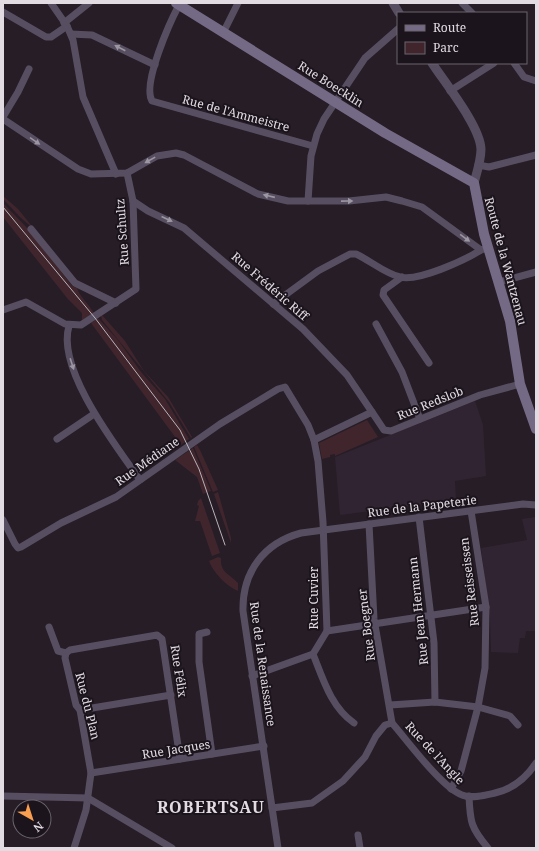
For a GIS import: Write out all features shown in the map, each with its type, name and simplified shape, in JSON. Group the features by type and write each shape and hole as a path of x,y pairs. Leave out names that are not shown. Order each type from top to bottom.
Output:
{"main road":[{"name":"Rue Boecklin","path":"178,4 385,133 474,183"},
{"name":"Route de la Wantzenau","path":"474,183 485,249 499,282 510,321 520,384 536,429"}],"street":[{"path":"50,3 71,34 75,47 83,97 116,174"},
{"path":"3,12 46,37 51,37 89,3"},
{"path":"224,32 238,3"},
{"path":"393,3 398,12"},
{"path":"462,3 471,12"},
{"path":"71,34 92,35 154,65 178,4"},
{"path":"308,202 309,166 313,146 321,126 335,102 365,58 397,30"},
{"name":"Route de la Wantzenau","path":"433,64 479,139 481,149 474,183"},
{"path":"450,91 492,64"},
{"path":"515,64 524,76 536,82"},
{"name":"Rue de l'Ammeistre","path":"154,65 150,96 152,101 313,146"},
{"path":"29,69 3,118 78,169 91,174 127,173 157,156 176,153 184,155 258,194 288,201 349,201 386,197 422,207 485,249"},
{"path":"478,165 489,168 536,155"},
{"name":"Rue Schultz","path":"116,303 136,289 133,201 127,173"},
{"name":"Rue Frédéric Riff","path":"133,201 148,211 184,228 322,347 347,375 372,412"},
{"path":"3,310 22,303 30,303 69,326 81,325 89,322 116,303 75,283 30,229"},
{"path":"273,304 318,271 350,254 361,256 402,278 408,278 424,274 485,249"},
{"path":"499,282 536,272"},
{"path":"402,278 384,290 383,294 429,363"},
{"path":"376,324 402,372 420,419"},
{"path":"69,326 67,332 70,362 94,414 140,480"},
{"name":"Rue Redslob","path":"372,412 387,431 480,395 520,384"},
{"name":"Rue Cuvier","path":"286,387 299,412 304,417 314,440 323,530 327,630 313,654"},
{"name":"Rue Médiane","path":"3,520 14,544 18,548 91,507 116,497 220,424 278,389 286,387"},
{"path":"314,440 372,412"},
{"path":"57,439 94,414"},
{"name":"Rue de la Papeterie","path":"323,530 523,504 536,500"},
{"name":"Rue de la Papeterie","path":"523,504 536,505"},
{"name":"Rue Reisseissen","path":"451,789 462,771 478,707 485,668 486,607 472,511"},
{"name":"Rue Jean Hermann","path":"419,517 431,615 435,664 434,702"},
{"name":"Rue Boegner","path":"369,524 375,624 392,723"},
{"name":"Rue de la Renaissance","path":"278,848 264,746 252,676 243,605 244,589 249,573 259,558 279,542 297,535 323,530"},
{"path":"327,630 486,607"},
{"path":"49,627 58,651 66,653"},
{"path":"207,632 199,634 198,662 212,754"},
{"name":"Rue Félix","path":"66,653 70,650 157,635 162,639 180,759"},
{"name":"Rue du Plan","path":"66,653 64,658 76,705 80,710 91,773 83,822 74,848"},
{"path":"252,676 313,654 333,701 347,718 354,723"},
{"path":"80,710 171,695"},
{"path":"390,705 434,702 478,707 510,716 518,725"},
{"name":"Rue de l'Angle","path":"272,808 312,803 343,781 359,766 385,725 392,723 451,789 461,795 469,796 494,794 509,789 527,775 536,763"},
{"name":"Rue Jacques","path":"91,773 264,746"},
{"path":"3,796 88,798 172,848"},
{"path":"469,796 470,820 472,826 488,848"},
{"path":"358,835 360,848"}],"shaded area":[{"path":"475,401 483,425 486,476 455,481 456,500 340,515 335,457"},
{"path":"536,517 536,631 526,631 525,638 520,638 518,653 491,652 490,618 481,548 527,540 522,519"}],"green space":[{"path":"3,196 18,209 35,230 3,199"},
{"path":"3,203 29,230 72,286 77,288 94,313 82,320 82,313 67,298 3,217"},
{"path":"102,315 125,341 144,371 168,397 192,437 191,438 169,402 102,320"},
{"path":"98,318 118,340 141,372 165,399 189,439 181,445 91,323"},
{"path":"367,420 378,437 335,456 335,454 330,455 330,457 322,459 319,443"},
{"path":"197,445 218,490 213,492 194,447"},
{"path":"193,448 211,491 203,494 197,477 175,460"},
{"path":"218,492 231,538 231,543 214,494"},
{"path":"201,498 220,553 212,556 200,521 195,521 199,506 197,505 198,501"},
{"path":"218,557 221,558 222,567 226,573 238,583 238,591 233,589 225,582 211,565 209,561"}],"tram line":[{"path":"3,207 95,318 180,430 199,469 225,545"}],"district":[{"name":"ROBERTSAU","path":"211,807"}]}
